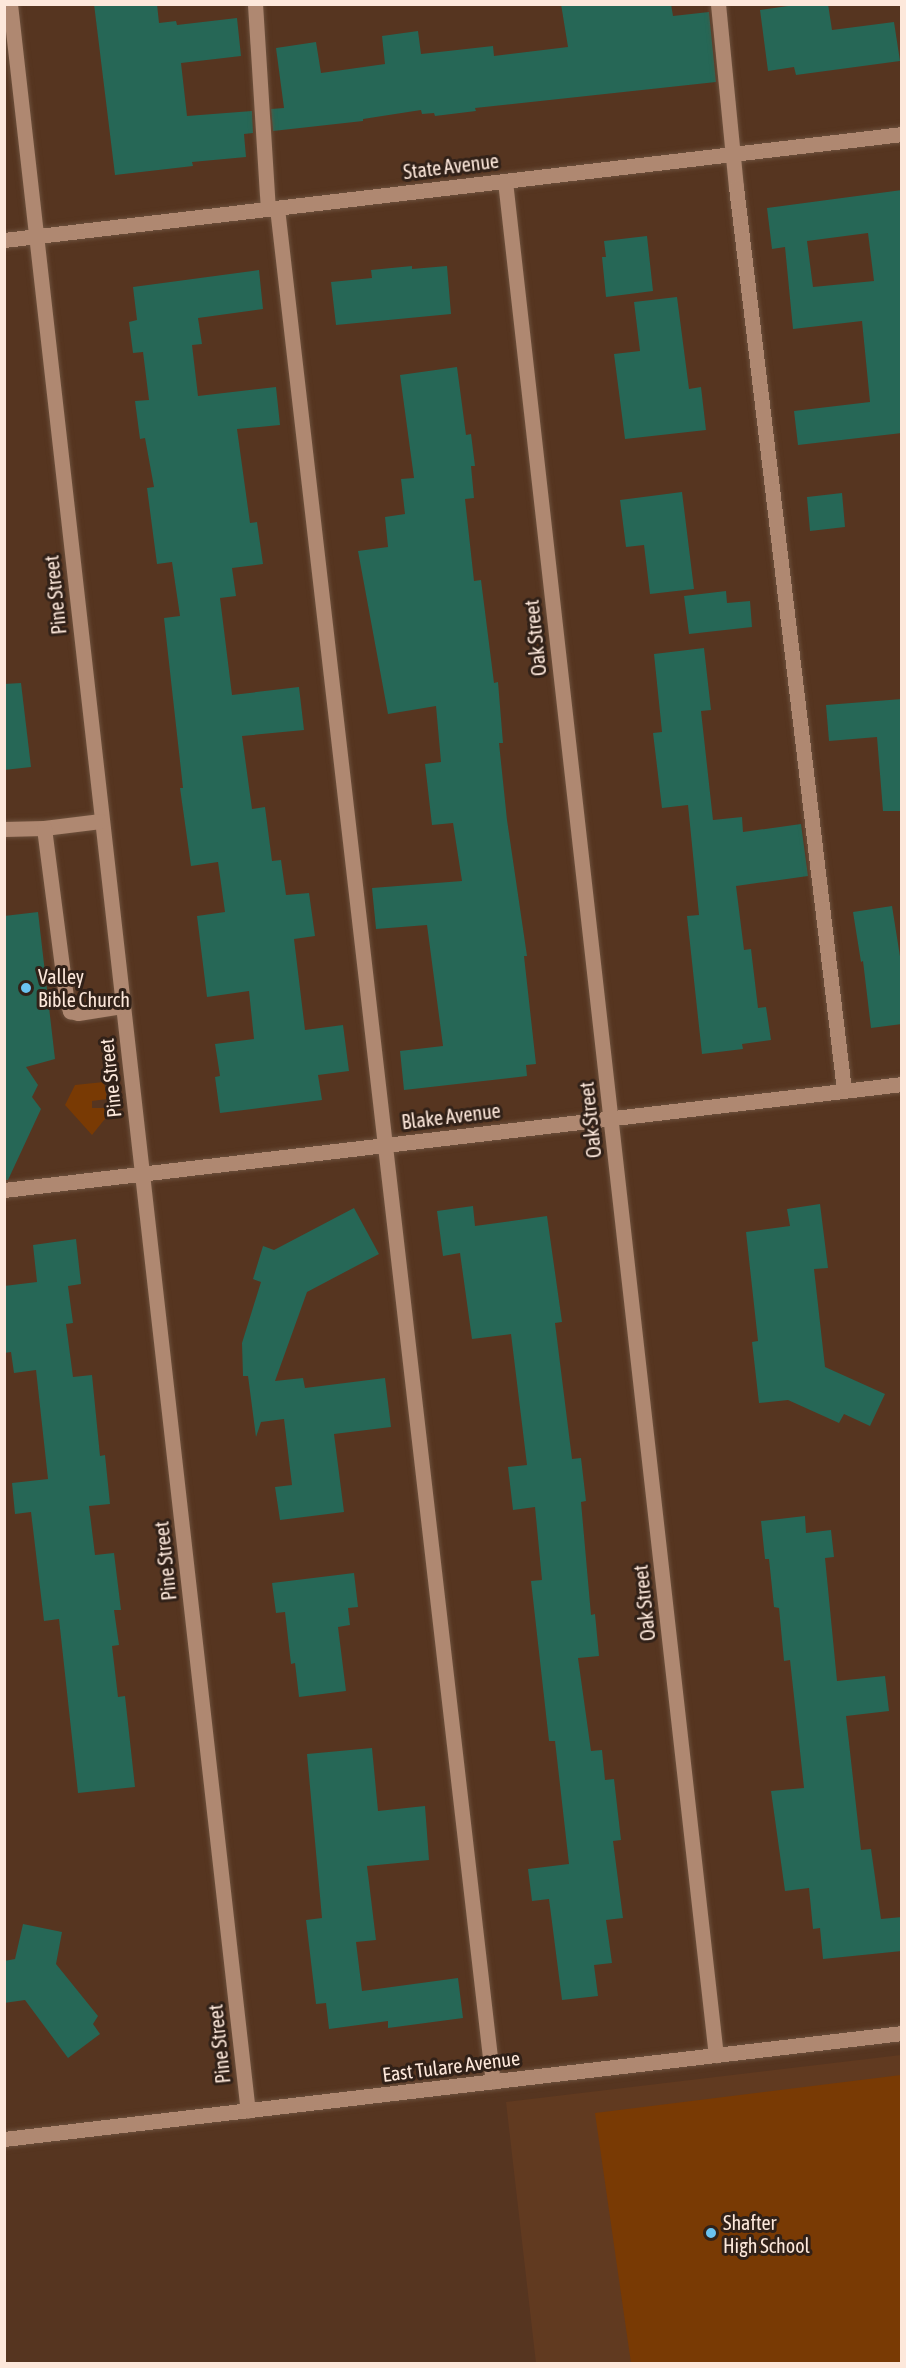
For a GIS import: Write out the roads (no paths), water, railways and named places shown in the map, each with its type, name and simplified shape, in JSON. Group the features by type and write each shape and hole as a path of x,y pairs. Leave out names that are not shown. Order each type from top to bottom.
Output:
{"street":[{"name":"Pine Street","path":"10,4 248,2111"},
{"path":"255,4 273,208 387,1144 493,2082"},
{"path":"718,4 732,154 844,1090"},
{"name":"State Avenue","path":"4,240 902,134"},
{"name":"Oak Street","path":"505,181 716,2055"},
{"path":"4,829 44,828 101,821"},
{"path":"44,828 66,998 70,1011 78,1013 123,1006"},
{"name":"Blake Avenue","path":"4,1190 902,1084"},
{"name":"East Tulare Avenue","path":"4,2139 902,2033"}],"place":[{"name":"Valley Bible Church","path":"26,988"},
{"name":"Shafter High School","path":"711,2233"}]}
